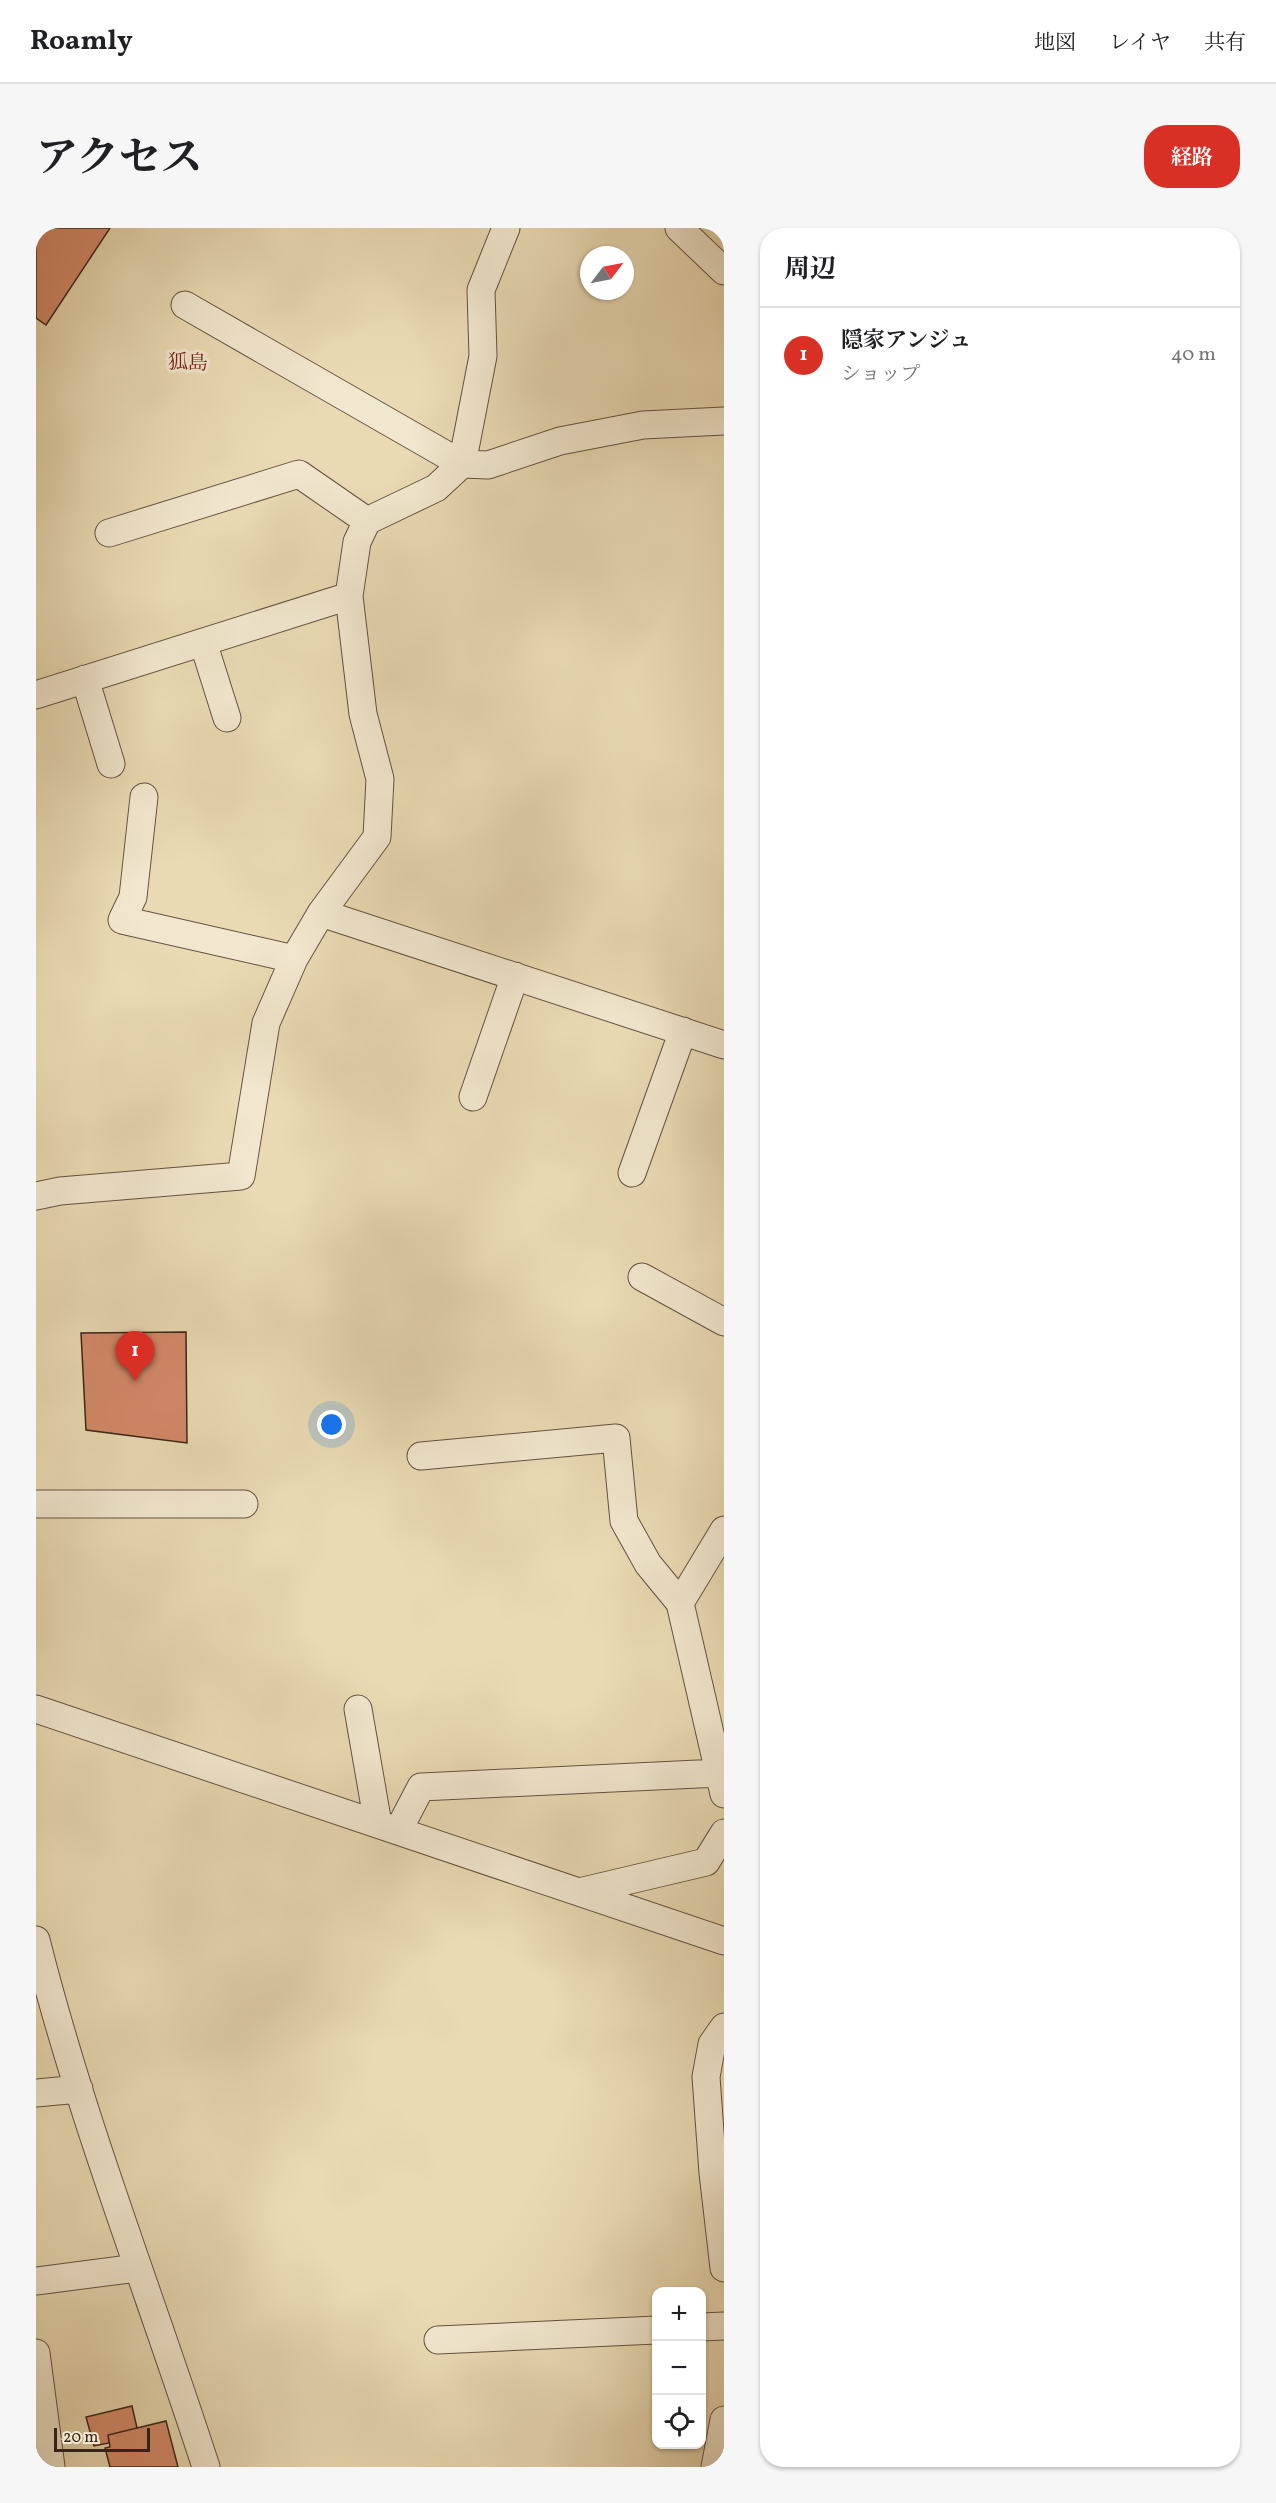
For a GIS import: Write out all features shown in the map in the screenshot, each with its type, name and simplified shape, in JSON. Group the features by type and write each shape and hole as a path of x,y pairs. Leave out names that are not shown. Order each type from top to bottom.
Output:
{"street":[{"path":"36,1196 60,1191 241,1176 266,1023 294,959 321,913 377,837 380,779 363,714 349,596 357,542 367,521 436,488 462,464 483,356 481,290 507,228"},
{"path":"691,232 724,271"},
{"path":"185,305 462,464 488,465 560,441 643,425 724,421"},
{"path":"109,533 299,474 367,521"},
{"path":"36,694 349,596"},
{"path":"203,642 226,718"},
{"path":"85,679 111,764"},
{"path":"144,797 133,897 122,920 294,959"},
{"path":"321,913 724,1045"},
{"path":"473,1097 514,976"},
{"path":"632,1173 683,1031"},
{"path":"642,1278 724,1322"},
{"path":"388,1827 421,1787 722,1783 680,1603 648,1564 624,1521 616,1438 421,1456"},
{"path":"36,1504 244,1504"},
{"path":"680,1603 724,1530"},
{"path":"36,1709 724,1941"},
{"path":"358,1709 388,1827"},
{"path":"579,1892 706,1862 724,1833"},
{"path":"36,1940 43,1993 79,2089 137,2268 206,2467"},
{"path":"724,2027 712,2044 706,2077 718,2177 724,2268"},
{"path":"36,2093 79,2089"},
{"path":"36,2281 137,2268"},
{"path":"706,2327 724,2326"},
{"path":"438,2340 652,2330"},
{"path":"36,2353 51,2467"},
{"path":"715,2467 724,2420"}],"building":[{"path":"36,228 110,228 46,325 36,318"},
{"path":"186,1332 187,1443 86,1430 81,1333"},
{"path":"132,2406 137,2428 108,2435 109,2443 94,2446 86,2417"},
{"path":"166,2421 178,2467 110,2467 105,2448 110,2447 108,2435"}],"place":[{"name":"隠家アンジュ","path":"135,1381"}],"district":[{"name":"狐島","path":"188,362"}]}
